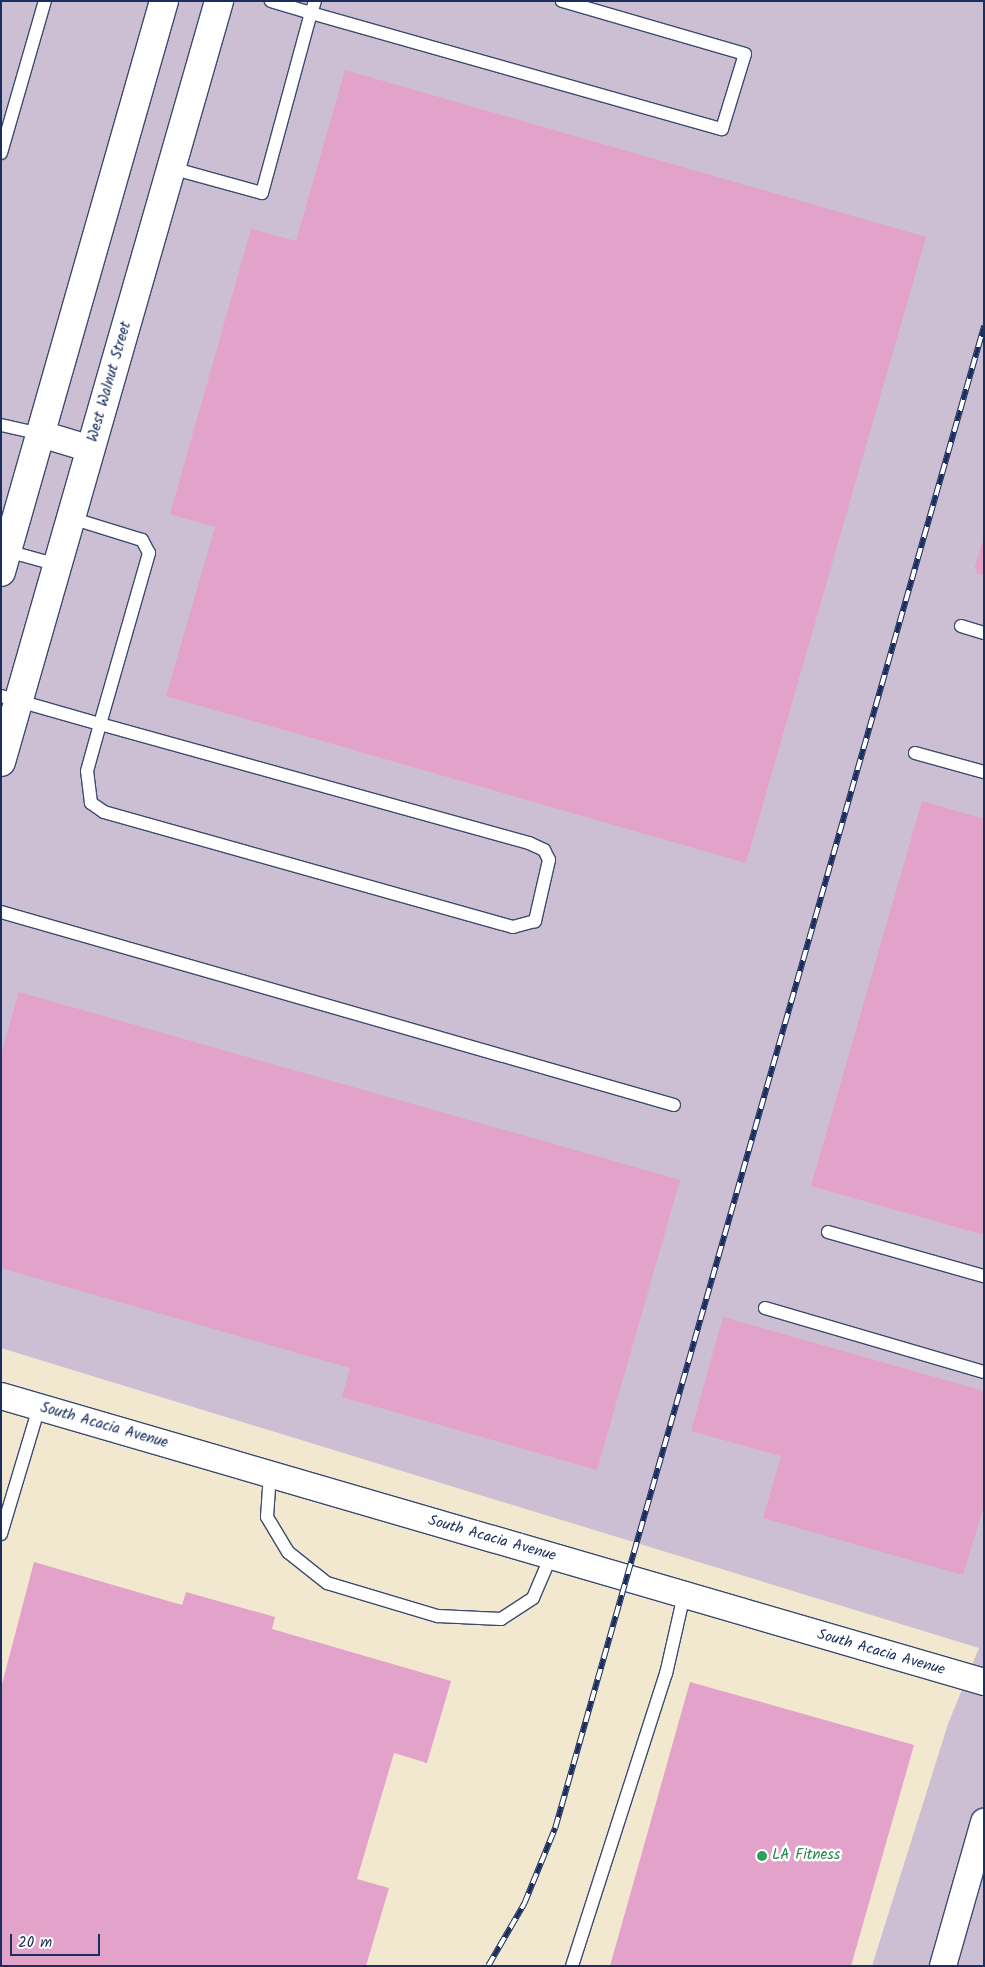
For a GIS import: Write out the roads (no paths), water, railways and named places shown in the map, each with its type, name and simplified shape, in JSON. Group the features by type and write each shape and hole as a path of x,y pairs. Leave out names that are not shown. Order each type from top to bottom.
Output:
{"street":[{"path":"4,562 164,1"},
{"name":"West Walnut Street","path":"1,762 10,699 58,565 219,1"},
{"path":"41,434 91,449"},
{"name":"South Acacia Avenue","path":"1,1396 984,1682"},
{"path":"943,1966 984,1822"}],"lane":[{"path":"1,153 45,1"},
{"path":"271,1 313,7 722,129 744,54 562,1"},
{"path":"171,168 262,193 313,7"},
{"path":"1,424 41,434"},
{"path":"10,699 100,724 544,850 550,872 535,921 514,927 104,812 91,803 87,792 87,771 100,724 149,553 142,540 71,518"},
{"path":"4,562 58,565"},
{"path":"961,626 984,633"},
{"path":"915,752 984,772"},
{"path":"1,912 674,1105"},
{"path":"828,1232 984,1276"},
{"path":"764,1308 984,1372"},
{"path":"1,1534 39,1407"},
{"path":"270,1474 267,1517 288,1552 326,1582 438,1616 501,1619 532,1598 551,1556"},
{"path":"572,1966 666,1674 684,1595"}],"railway":[{"path":"488,1966 524,1904 555,1828 984,326"}],"place":[{"name":"LA Fitness","path":"762,1856"}]}
